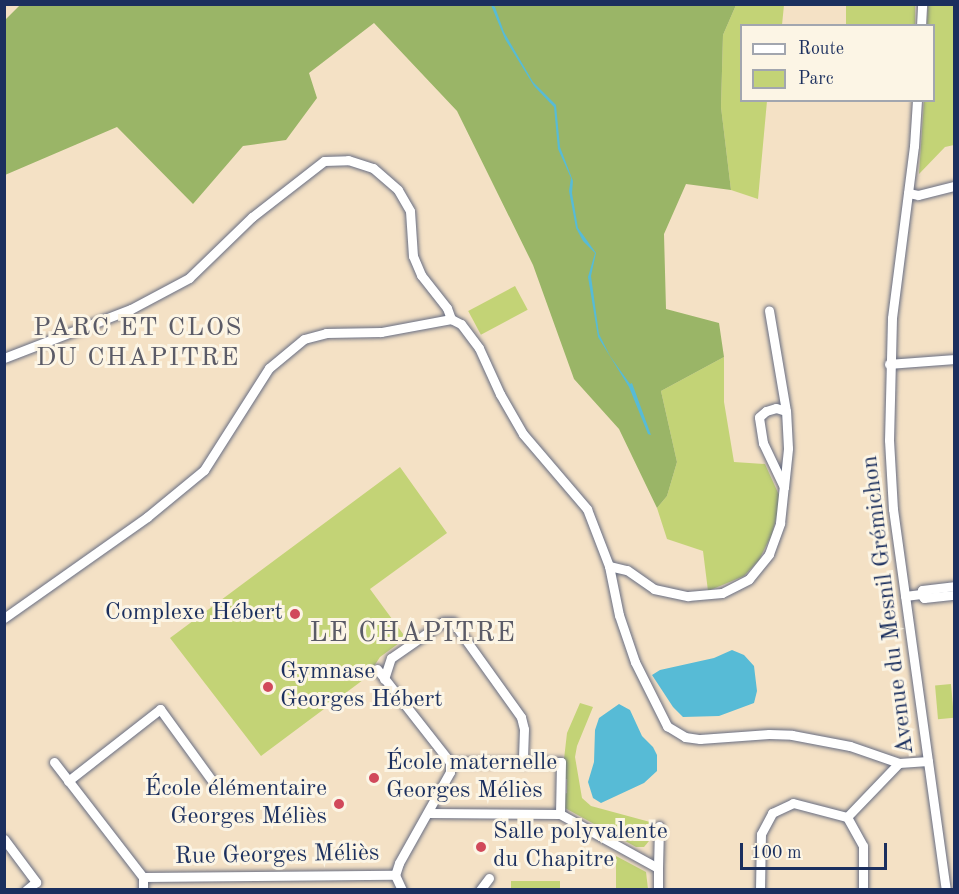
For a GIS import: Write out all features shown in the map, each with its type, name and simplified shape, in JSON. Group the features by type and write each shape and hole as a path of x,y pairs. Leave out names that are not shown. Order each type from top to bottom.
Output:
{"street":[{"path":"921,4 921,24"},
{"name":"Avenue du Mesnil Grémichon","path":"917,102 889,364 889,440 893,509 946,890"},
{"path":"4,358 131,309 189,279 252,217 324,161 348,160 373,168 398,190 410,211 413,256 421,275 447,308 451,319"},
{"path":"908,193 918,195 954,186"},
{"path":"609,566 627,570 654,589 688,596 722,593 748,579 769,554 780,523 788,448 786,411 769,310"},
{"path":"4,618 147,517 204,470 269,368 295,345 304,339 326,333 381,332 451,319 461,324 479,348 500,394 523,434 587,509 609,566 619,615 634,662 667,726 685,737 700,739 769,734 792,735 850,746 899,763 928,761"},
{"path":"889,364 954,359"},
{"path":"784,487 770,461 758,424 759,417 766,411 776,408 786,411"},
{"path":"905,596 921,594 922,590 954,586"},
{"path":"921,594 924,598 954,595"},
{"path":"384,679 391,658 442,622 453,622 521,717 524,729 523,763"},
{"path":"377,669 450,762 450,772 399,862 394,875"},
{"path":"68,781 160,709 213,782"},
{"path":"54,762 143,877 143,890"},
{"path":"450,762 561,762 560,814"},
{"path":"847,817 899,763"},
{"path":"760,890 761,834 772,813 793,803 847,817 863,846 863,890"},
{"path":"428,813 560,814 658,868"},
{"path":"658,826 658,890"},
{"path":"4,839 36,882 26,890"},
{"name":"Rue Georges Méliès","path":"143,877 394,875 402,890"},
{"path":"480,890 489,878"}],"green space":[{"path":"20,5 736,5 723,35 721,107 731,190 686,184 664,234 666,309 719,323 724,357 661,391 677,462 667,496 657,508 619,429 574,379 533,265 457,111 374,23 309,73 317,98 286,140 243,146 193,204 117,127 5,175 5,20"},
{"path":"736,5 784,5 782,24 740,24 740,102 767,102 758,199 731,190 721,107 723,35"},
{"path":"846,5 915,5 915,24 846,24"},
{"path":"928,5 954,5 954,145 945,147 919,174 924,102 935,102 935,24 927,24"},
{"path":"515,286 528,310 481,335 468,311"},
{"path":"724,357 724,402 734,462 765,464 779,495 779,507 772,534 759,560 744,576 708,591 703,551 667,539 657,508 667,496 677,462 661,391"},
{"name":"Complexe Hébert","path":"400,467 447,533 370,589 406,638 380,657 367,677 261,756 170,638"},
{"path":"951,684 954,718 938,719 935,685"},
{"path":"580,703 593,707 577,746 575,757 582,798 591,806 650,822 649,841 644,847 636,847 565,808 564,794 567,793 567,779 563,779 567,733"},
{"path":"616,856 646,872 648,889 616,889"},
{"path":"511,881 560,881 560,889 511,889"}],"water":[{"path":"491,5 495,7 504,32 533,82 556,105 560,147 573,181 572,193 578,228 596,253 591,276 599,334 610,356 630,384 632,383 651,435 648,434 629,387 598,337 588,277 595,253 583,241 576,228 569,191 571,178 558,149 554,107 534,86 505,39"},
{"path":"732,650 744,655 754,666 757,691 754,703 719,716 683,717 673,707 652,675 660,670 714,658"},
{"path":"619,704 630,710 642,736 653,747 657,755 657,771 644,783 601,803 593,798 588,782 594,762 595,730 599,718"}],"place":[{"name":"Complexe Hébert","path":"295,614"},
{"name":"Gymnase Georges Hébert","path":"268,687"},
{"name":"École maternelle Georges Méliès","path":"374,778"},
{"name":"École élémentaire Georges Méliès","path":"339,804"},
{"name":"Salle polyvalente du Chapitre","path":"481,847"}],"district":[{"name":"PARC ET CLOS DU CHAPITRE","path":"138,344"},
{"name":"LE CHAPITRE","path":"413,634"}]}
